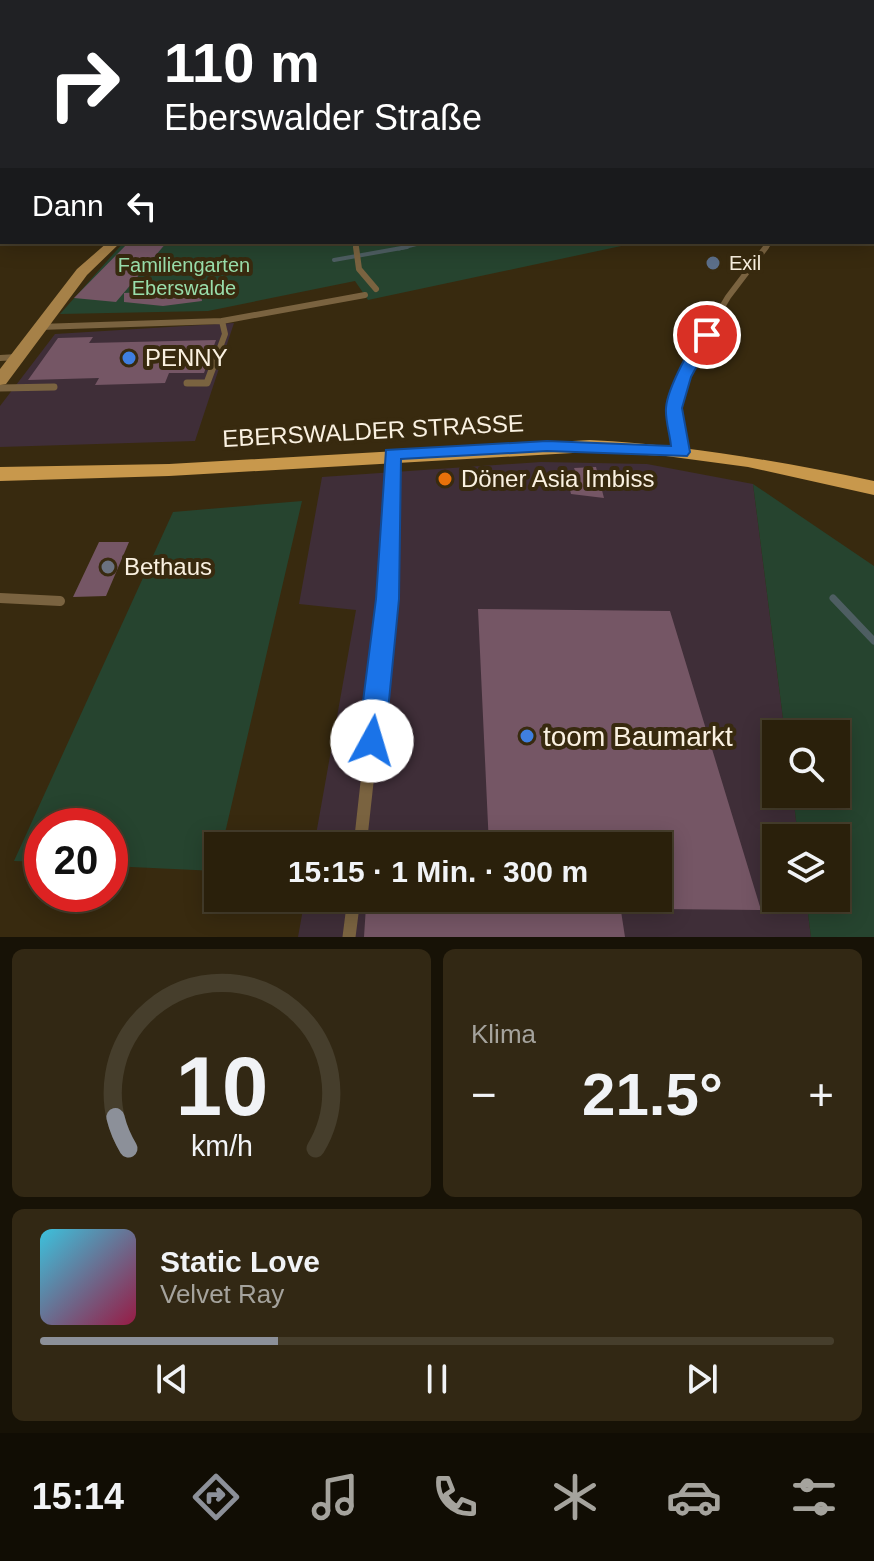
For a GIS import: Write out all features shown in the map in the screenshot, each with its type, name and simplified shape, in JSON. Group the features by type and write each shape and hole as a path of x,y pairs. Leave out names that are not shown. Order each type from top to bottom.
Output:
{"main road":[{"path":"0,380 8,357 38,327 82,272 113,244"},
{"name":"EBERSWALDER STRASSE","path":"0,474 169,470 547,446 681,452 748,461 874,488"}],"lane":[{"path":"355,244 357,262 376,289"},
{"path":"681,452 674,408 683,377 747,267 769,244"},
{"path":"38,327 222,321 365,295"},
{"path":"187,383 207,383 225,334 222,321"},
{"path":"0,388 54,387"},
{"path":"362,832 387,599 393,454"},
{"path":"0,598 60,601"},
{"path":"349,937 352,912"}],"shaded area":[{"path":"234,323 195,441 0,447 0,406 55,334"},
{"path":"541,462 647,464 753,484 783,720 762,720 762,808 795,808 796,824 762,824 762,912 808,912 811,937 298,937 302,912 672,912 672,832 316,832 356,610 299,604 322,477"}],"green space":[{"name":"Familiengarten Eberswalde","path":"122,244 631,244 368,300 355,281 208,311 60,314"},
{"path":"753,484 874,566 874,937 811,937 808,912 850,912 850,824 796,824 795,808 850,808 850,720 783,720"},
{"path":"302,501 225,832 204,832 204,870 128,867 128,808 38,808 173,512"},
{"path":"24,839 24,861 14,861"}],"building":[{"path":"127,244 165,244 116,302 74,298"},
{"path":"200,289 202,301 163,306 124,302 124,293"},
{"name":"PENNY","path":"93,337 89,343 216,340 204,373 169,373 165,383 95,385 99,378 28,380 58,338"},
{"path":"596,467 604,498 571,494 566,473 576,473 574,468"},
{"path":"99,542 129,542 106,596 73,597"},
{"path":"478,609 670,611 761,910 672,909 672,832 488,832"},
{"path":"366,912 621,912 625,937 364,937"}],"waterway":[{"path":"406,247 418,244"},
{"path":"334,260 406,247"},
{"path":"399,249 406,247"},
{"path":"833,598 874,641"}],"place":[{"name":"Exil","path":"713,263"},
{"name":"PENNY","path":"129,358"},
{"name":"Döner Asia Imbiss","path":"445,479"},
{"name":"Bethaus","path":"108,567"},
{"name":"toom Baumarkt","path":"527,736"}],"route":[{"path":"372,741 387,599 393,454 547,446 681,452 674,408 683,377 707,335"}]}
